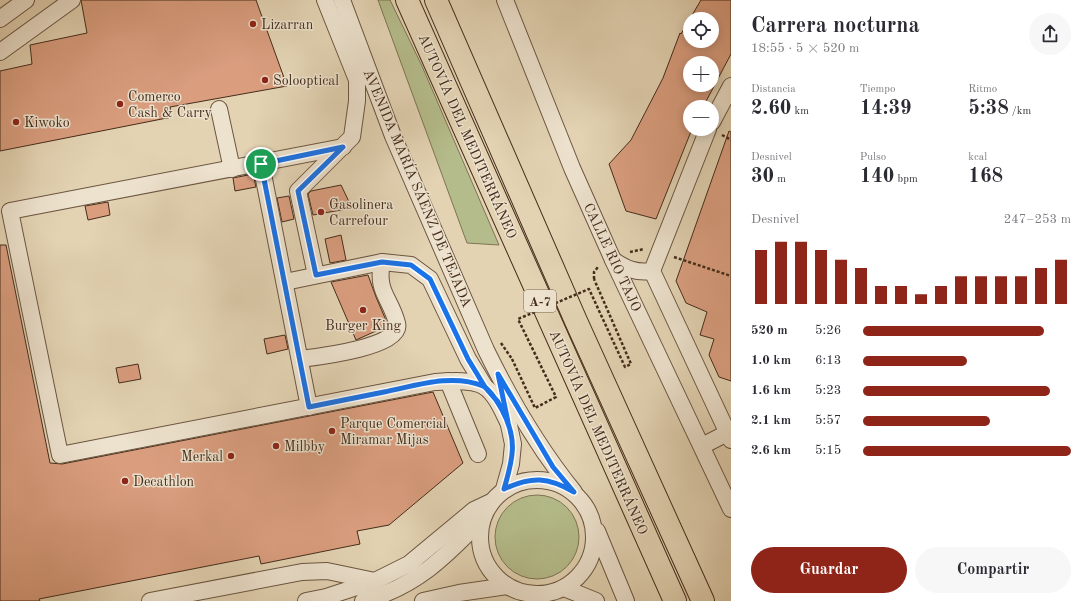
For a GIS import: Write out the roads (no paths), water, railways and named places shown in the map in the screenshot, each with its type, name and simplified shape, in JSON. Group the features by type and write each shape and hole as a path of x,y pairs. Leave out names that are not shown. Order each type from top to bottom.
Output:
{"highway":[{"name":"AUTOVÍA DEL MEDITERRÁNEO","path":"407,0 675,601"},
{"name":"AUTOVÍA DEL MEDITERRÁNEO","path":"436,0 579,328 703,601"}],"street":[{"path":"0,19 26,0"},
{"path":"0,52 72,0"},
{"path":"316,275 298,191 352,137 357,101 357,80 325,0"},
{"name":"AVENIDA MARÍA SÁENZ DE TEJADA","path":"342,0 393,136 498,374 553,467 574,492"},
{"name":"CALLE RIO TAJO","path":"505,0 572,168 613,260 731,509"},
{"path":"719,109 731,86"},
{"path":"219,110 232,169"},
{"path":"702,446 730,435 652,271 705,136"},
{"path":"343,147 261,164 10,210 60,455 435,382 460,381 485,387"},
{"path":"261,164 309,407"},
{"path":"613,260 634,272 652,271"},
{"path":"285,282 382,262 411,265 430,279 468,359 485,387 498,402 508,422"},
{"path":"300,359 362,348 388,339 396,333 398,324 381,287 379,276 382,262"},
{"name":"AVENIDA MARÍA SÁENZ DE TEJADA","path":"498,374 513,444 512,464 504,489"},
{"path":"448,381 478,454"},
{"path":"363,601 374,598 419,577 444,558 482,519 491,502 504,489 521,481 540,479 558,483 574,492 586,506 626,601"},
{"path":"306,601 326,597 375,581 409,564 474,510 491,502"},
{"path":"482,519 479,537 482,555 492,573 507,586 524,597 545,594 564,588 580,576 590,560 595,542 594,523"},
{"path":"150,601 302,572 327,571 375,581"},
{"path":"423,601 459,592 507,586"},
{"path":"564,588 596,601"}],"place":[{"name":"Lizarran","path":"253,24"},
{"name":"Solooptical","path":"265,80"},
{"name":"Comerco Cash & Carry","path":"120,104"},
{"name":"Kiwoko","path":"16,122"},
{"name":"Gasolinera Carrefour","path":"321,212"},
{"name":"Burger King","path":"363,310"},
{"name":"Parque Comercial Miramar Mijas","path":"332,431"},
{"name":"Milbby","path":"276,446"},
{"name":"Merkal","path":"231,456"},
{"name":"Decathlon","path":"125,481"}]}
